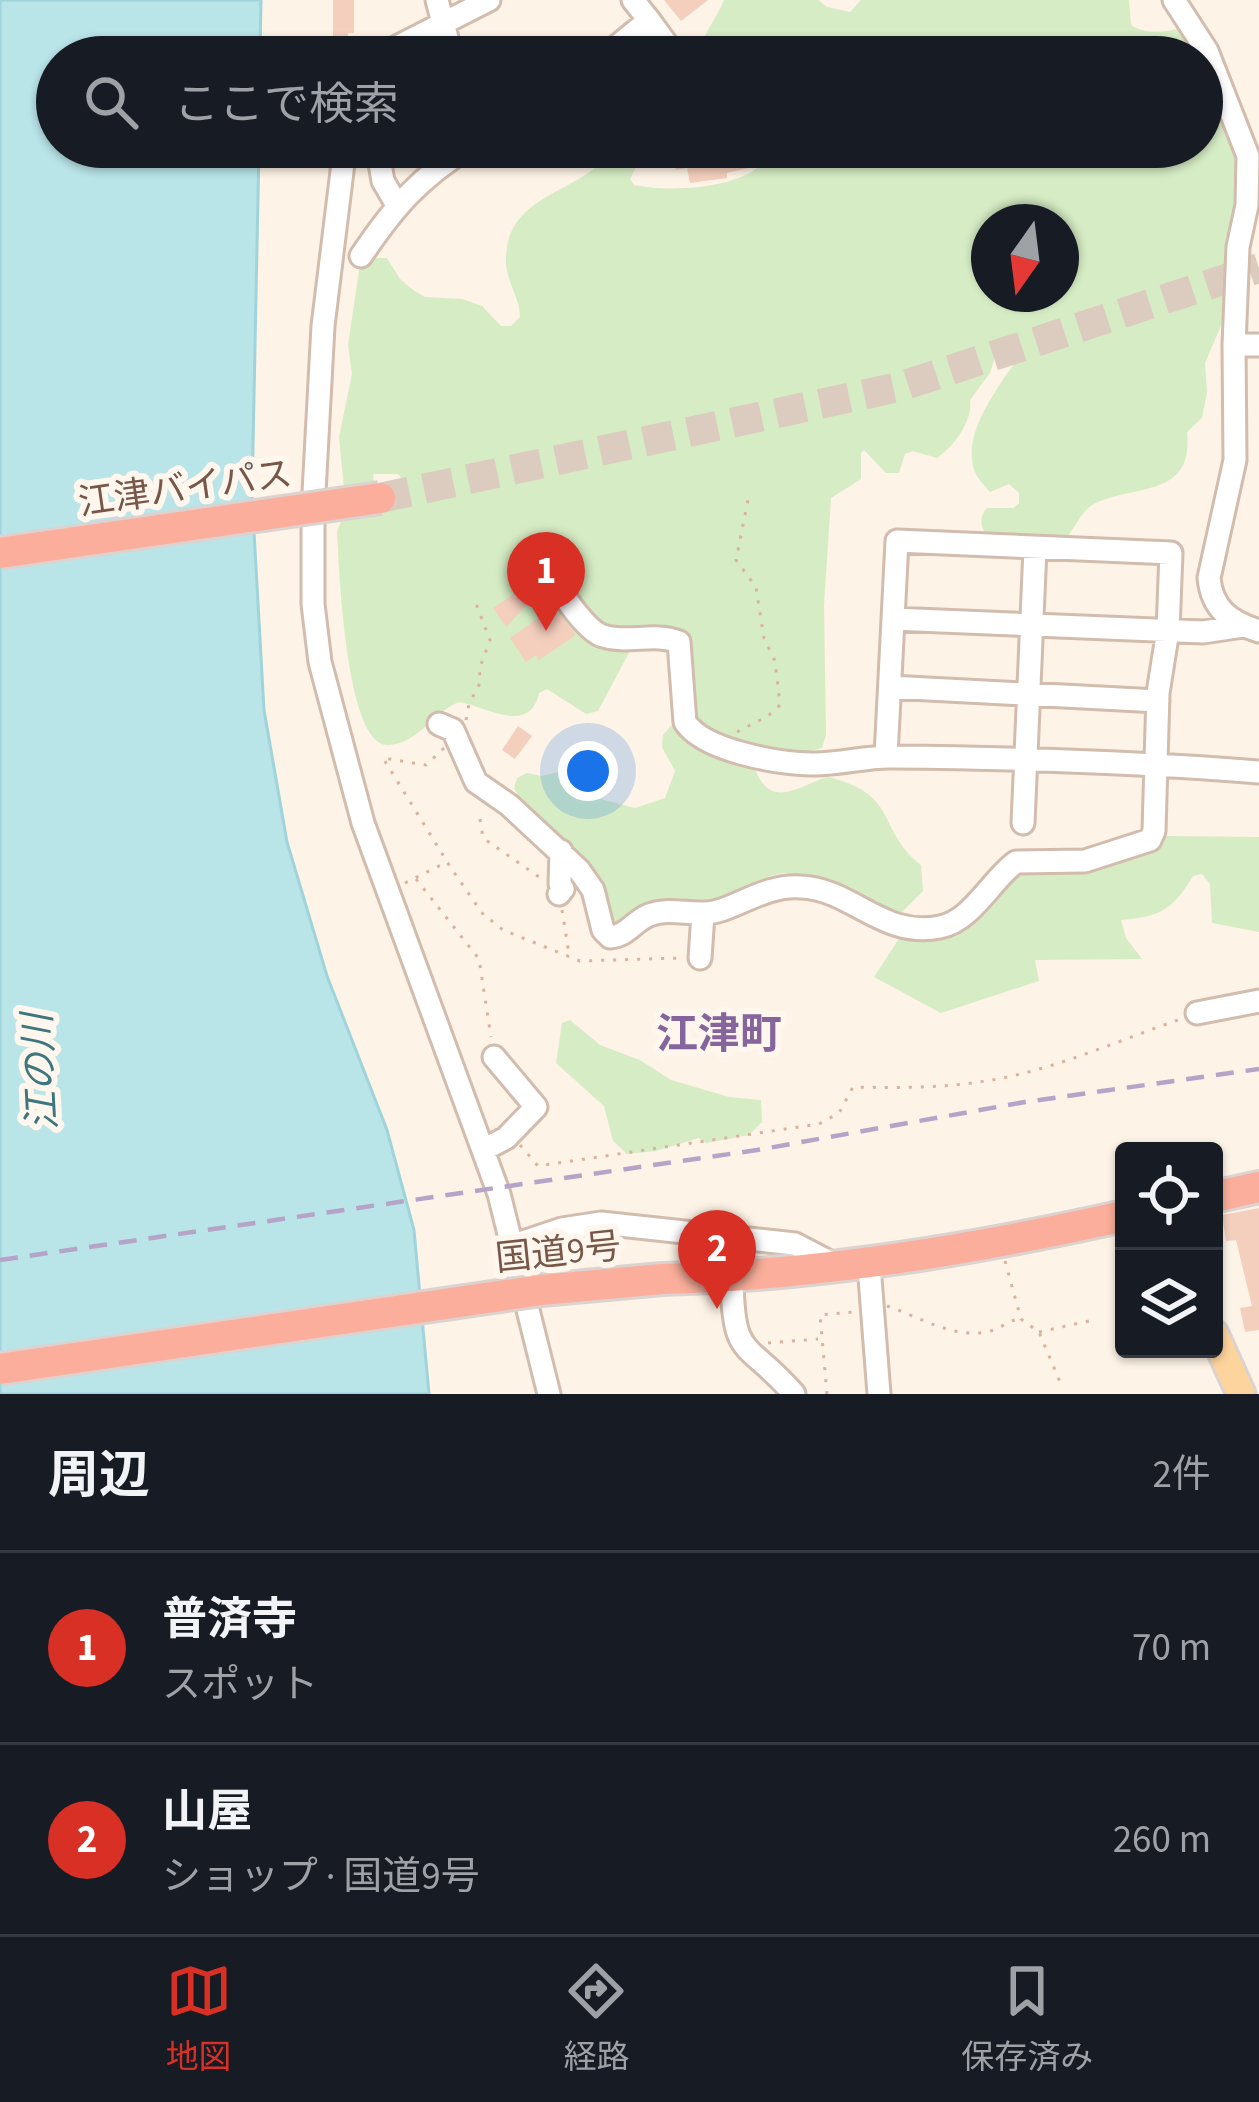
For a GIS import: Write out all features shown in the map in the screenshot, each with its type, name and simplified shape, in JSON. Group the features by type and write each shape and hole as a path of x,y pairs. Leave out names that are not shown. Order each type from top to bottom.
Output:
{"highway":[{"name":"江津バイパス","path":"39,548 380,498"},
{"path":"1223,1195 1259,1187"},
{"name":"国道9号","path":"0,1369 541,1290 855,1267 1000,1244 1115,1218"}],"main road":[{"path":"1223,1349 1247,1390"}],"street":[{"path":"437,0 446,36"},
{"path":"420,36 489,0"},
{"path":"633,0 661,36"},
{"path":"1174,0 1197,36"},
{"path":"630,36 650,20"},
{"path":"1223,92 1248,156 1247,205 1238,248 1235,460 1209,578 1214,601 1242,624"},
{"path":"342,168 306,512 314,617 330,709 362,823 514,1245 549,1394"},
{"path":"381,168 383,182 398,205"},
{"path":"361,256 398,205 436,168"},
{"path":"1234,345 1259,344"},
{"path":"0,553 306,512"},
{"path":"449,730 476,782 560,850 593,890 608,936 623,934 647,916 677,910 703,914 765,891 799,886 823,891 878,920 916,929 945,926 966,913 1016,862 1085,861 1150,841 1172,553 897,541 886,757"},
{"path":"1023,824 1036,549"},
{"path":"536,555 586,624 599,634 656,636 679,642 685,722 703,740 716,745 812,764 886,757 1157,764 1259,772"},
{"path":"893,620 1203,632 1242,624"},
{"path":"890,687 1158,700"},
{"path":"559,894 563,889 560,850"},
{"path":"700,958 703,914"},
{"path":"1197,1013 1259,1001"},
{"path":"482,1150 511,1133 536,1107 494,1057"},
{"path":"514,1245 601,1222 796,1244 855,1267 873,1305 879,1394"},
{"path":"733,1277 733,1320 741,1345 794,1394"}],"path":[{"path":"749,495 736,560 756,587 764,638 775,661 780,705"},
{"path":"479,599 477,606 490,640 465,723 449,730 426,765 383,758 447,862 482,913 503,929 580,961 700,958"},
{"path":"716,745 788,703"},
{"path":"480,819 483,838 559,894 569,956"},
{"path":"386,889 447,862"},
{"path":"416,879 479,959 494,1057"},
{"path":"511,1133 538,1166 819,1124 838,1113 853,1088 992,1080 1049,1066 1197,1013"},
{"path":"1000,1244 1021,1319 1039,1332 1060,1382"},
{"path":"827,1394 820,1315 873,1305 953,1332 996,1330 1006,1321 1021,1319"},
{"path":"1039,1332 1090,1321"},
{"path":"741,1345 820,1339"}],"green space":[{"path":"724,0 818,0 850,12 861,0 1129,0 1131,25 1151,32 1185,28 1193,36 706,36"},
{"path":"1223,107 1243,155 1237,218 1227,257 1226,314 1205,363 1202,418 1187,432 1187,454 1171,479 1094,504 1055,545 988,538 981,523 984,512 1014,508 1019,493 1009,484 990,492 983,484 974,469 973,440 985,410 1019,356 1013,338 999,343 990,373 970,400 965,424 943,453 937,458 913,451 905,454 899,473 886,473 864,450 861,479 831,498 824,605 826,735 822,748 760,752 755,769 769,789 778,792 828,777 867,793 921,865 923,891 896,918 801,875 783,873 734,899 616,934 576,850 529,814 514,788 517,778 527,773 541,776 569,770 578,754 587,756 592,764 586,781 589,796 635,808 665,798 675,771 662,747 663,735 685,710 689,646 632,647 598,711 586,714 547,689 539,693 534,706 517,716 459,702 408,740 387,745 373,737 353,686 337,531 342,520 358,514 400,508 408,497 408,486 398,474 373,474 374,484 344,487 339,437 352,374 348,345 360,264 366,258 387,258 400,279 425,297 462,299 482,306 501,326 511,326 520,317 506,263 509,239 517,222 547,197 593,168 636,168 630,179 634,185 691,188 733,180 756,168 1223,168"},
{"path":"1164,836 1259,837 1259,932 1212,923 1210,884 1202,874 1193,876 1164,909 1121,920 1126,938 1142,959 1035,960 1039,981 941,1013 874,977 904,931 939,933 1024,867 1150,848"},
{"path":"570,1020 600,1045 640,1060 671,1080 729,1097 761,1100 762,1122 749,1135 706,1143 699,1138 627,1154 613,1141 604,1106 556,1063 562,1023"}],"water":[{"name":"江の川","path":"0,0 261,0 260,36 36,36 36,168 259,168 252,496 264,710 287,842 327,976 387,1130 414,1230 429,1394 0,1394"}],"building":[{"path":"333,0 354,0 354,33 333,36"},
{"path":"664,0 708,0 681,21"},
{"path":"687,168 749,168 727,173 727,178 690,183"},
{"path":"523,583 538,593 506,627 493,608"},
{"path":"554,607 576,635 539,660 536,655 526,662 510,638"},
{"path":"518,726 532,736 515,759 502,750"},
{"path":"1259,1208 1259,1330 1245,1332 1240,1308 1252,1306 1236,1240 1226,1241 1223,1215"}],"tunnel":[{"path":"380,498 899,387 1259,268"}],"railway":[{"path":"0,1260 757,1150 1025,1102 1259,1069"}],"place":[{"name":"普済寺","path":"546,631"},
{"name":"山屋","path":"717,1309"}],"district":[{"name":"江津町","path":"719,1033"}]}
